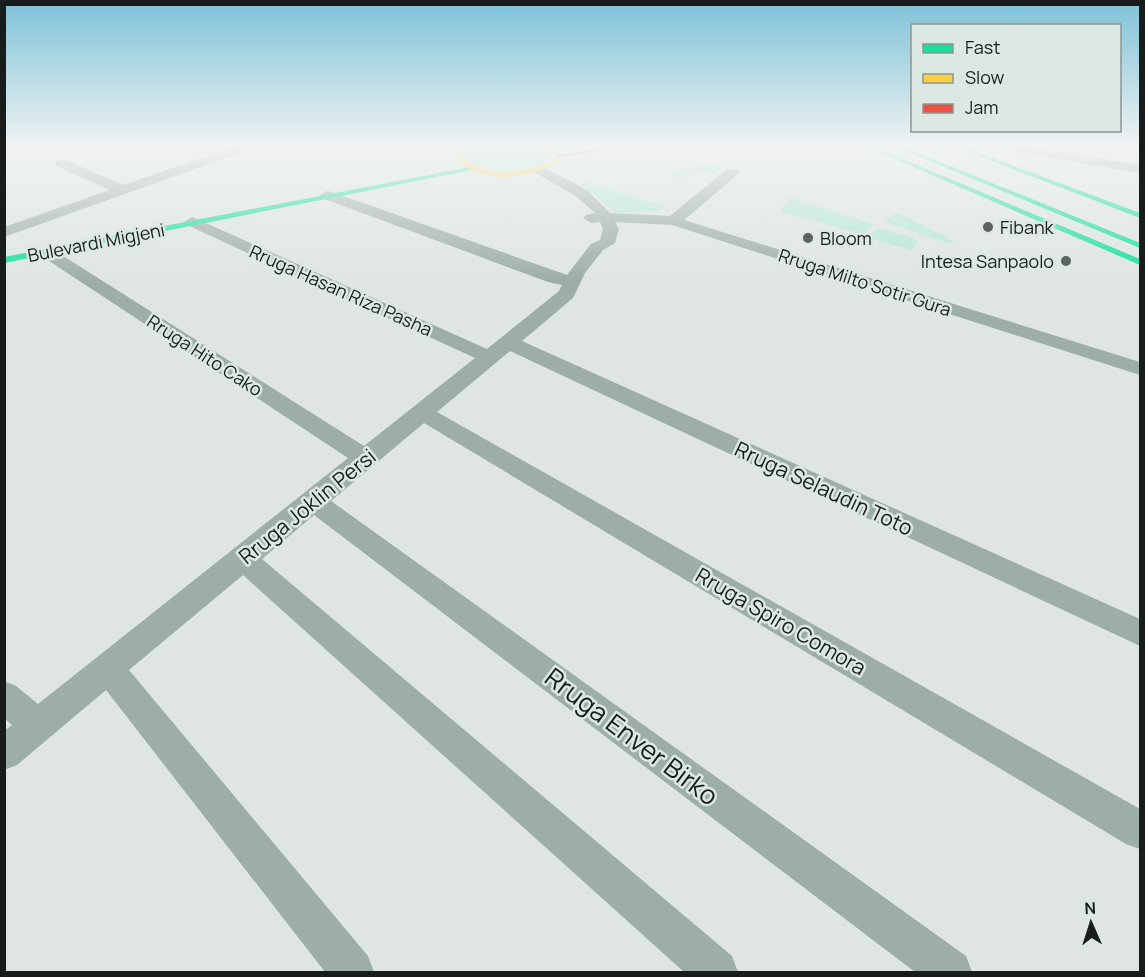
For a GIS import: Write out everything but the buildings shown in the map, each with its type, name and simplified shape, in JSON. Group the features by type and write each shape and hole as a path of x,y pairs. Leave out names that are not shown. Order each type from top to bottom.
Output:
{"main road":[{"name":"Bulevardi Migjeni","path":"4,249 292,191"},
{"name":"Bulevardi Migjeni","path":"4,260 342,191"},
{"path":"971,191 1140,262"},
{"path":"1005,191 1140,246"},
{"path":"1037,191 1140,231"},
{"path":"1073,191 1140,216"}],"street":[{"path":"4,232 121,191"},
{"path":"555,191 568,198 586,218 593,245 597,247"},
{"path":"577,191 606,217"},
{"path":"673,221 710,191"},
{"path":"327,195 544,275 574,282"},
{"path":"4,214 25,225"},
{"name":"Rruga Joklin Persi","path":"4,753 567,294 577,272 597,247 606,243 611,229 606,217"},
{"name":"Rruga Milto Sotir Gura","path":"586,218 673,221 1140,369"},
{"name":"Rruga Hasan Riza Pasha","path":"192,222 498,350"},
{"name":"Rruga Hito Cako","path":"46,252 365,458"},
{"name":"Rruga Selaudin Toto","path":"498,350 1140,633"},
{"name":"Rruga Spiro Comora","path":"422,412 1140,830"},
{"name":"Rruga Enver Birko","path":"313,501 950,972"},
{"path":"243,558 716,972"},
{"path":"108,668 352,972"},
{"path":"4,696 38,726"}],"green space":[{"path":"588,191 614,191 667,207 658,211 614,213"},
{"path":"790,197 874,225 862,234 780,212"},
{"path":"896,212 954,241 949,243 885,222"},
{"path":"879,228 913,238 917,241 915,247 911,250 866,237"}],"traffic: fast":[{"path":"4,260 359,191"},
{"path":"972,191 1140,262"},
{"path":"1005,191 1140,246"},
{"path":"1073,191 1140,216"}],"place":[{"name":"Fibank","path":"988,227"},
{"name":"Bloom","path":"808,238"},
{"name":"Intesa Sanpaolo","path":"1066,261"}]}
